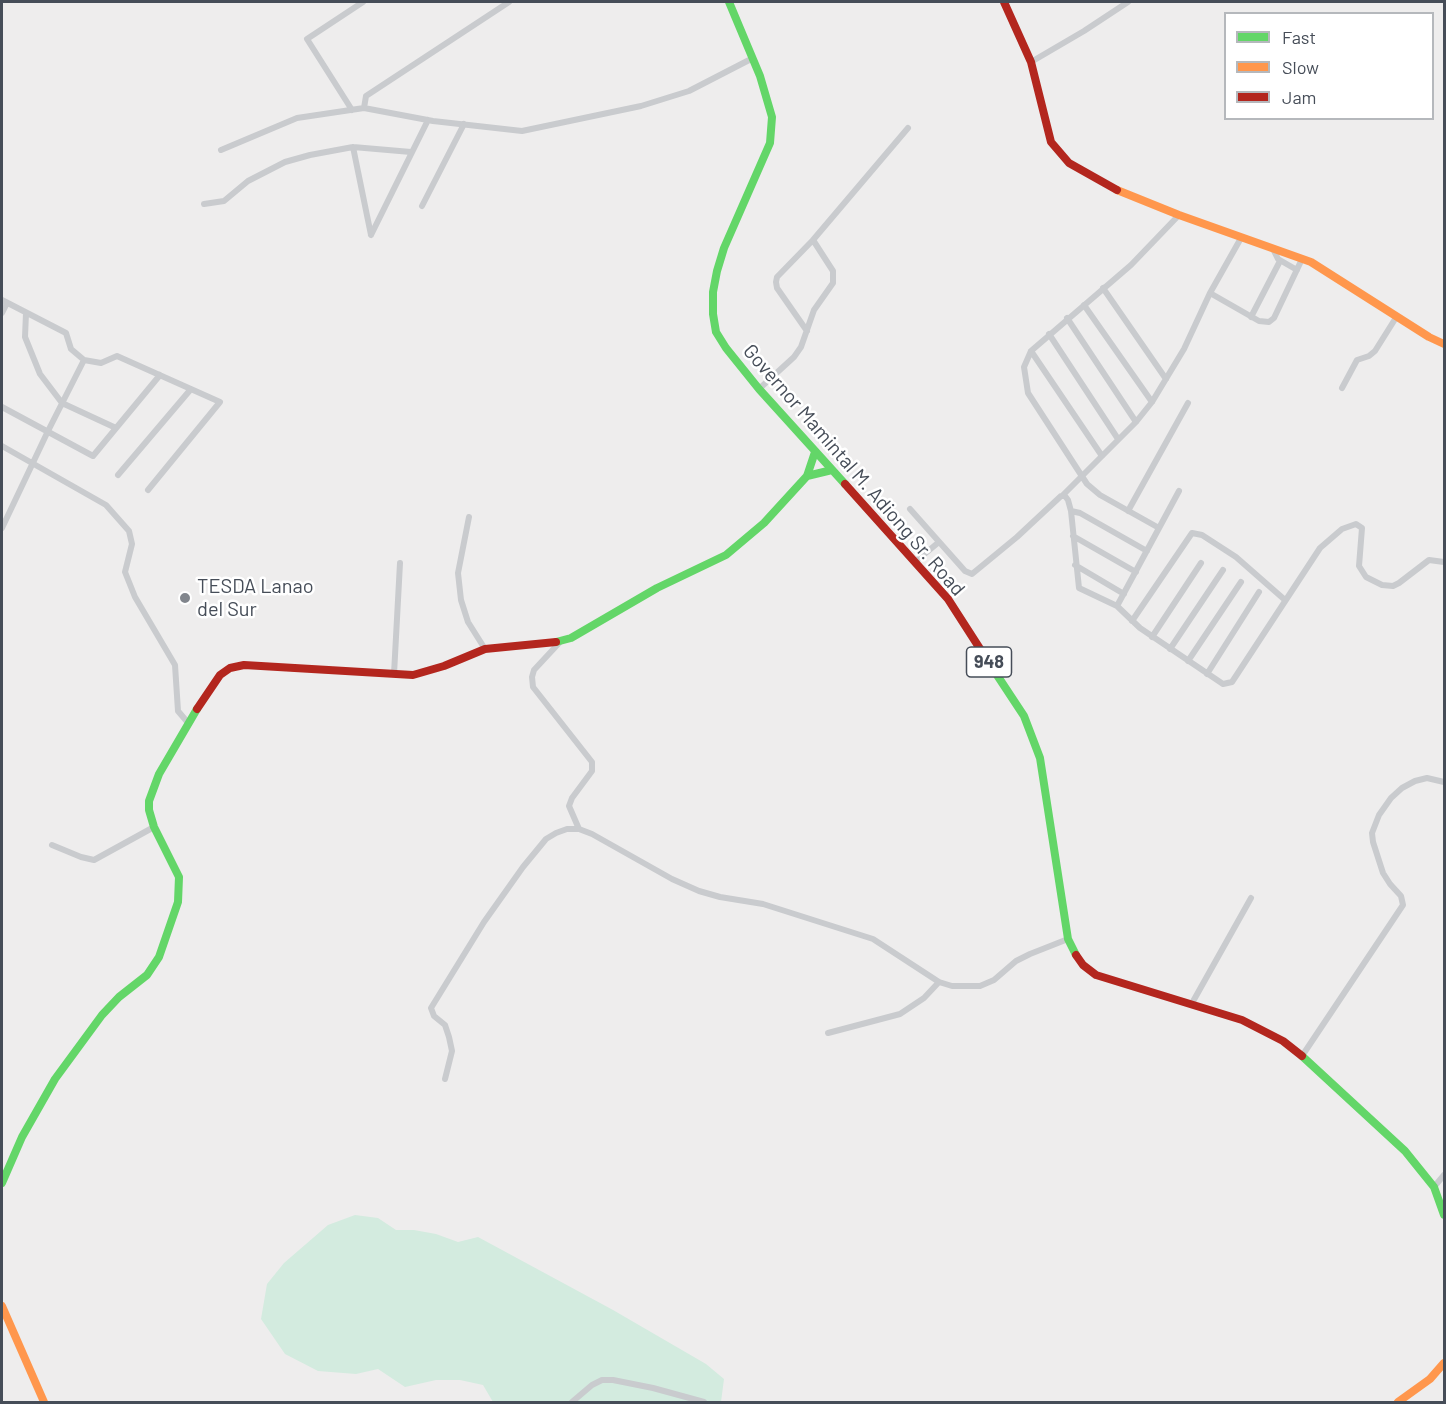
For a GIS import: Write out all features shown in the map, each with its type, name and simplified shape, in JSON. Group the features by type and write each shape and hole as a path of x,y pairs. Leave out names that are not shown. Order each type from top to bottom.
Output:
{"street":[{"path":"352,110 308,39 363,2"},
{"path":"364,108 366,96 509,2"},
{"name":"Governor Mamintal M. Adiong Sr. Road","path":"729,2 753,58 772,117 770,142 724,248 713,292 712,314 716,332 759,389 948,599 1019,708 1033,735 1040,758 1068,939 1074,952 1083,965 1096,975 1242,1020 1283,1041 1405,1151 1434,1187 1444,1215"},
{"path":"1004,2 1031,62 1047,131 1058,152 1069,163 1119,190 1179,215 1302,259 1331,273 1429,338 1444,344"},
{"path":"1031,62 1128,2"},
{"path":"221,150 297,118 364,108 428,120 522,131 641,106 689,91 753,58"},
{"path":"353,147 371,235 428,120"},
{"path":"422,206 464,124"},
{"path":"807,332 777,288 777,277 813,240 908,128"},
{"path":"204,204 224,201 248,181 285,162 310,155 353,147 411,152"},
{"path":"1159,528 1092,490 1028,393 1024,367 1031,351 1131,265 1179,215"},
{"path":"910,509 965,571 969,574 975,573 1063,495 1136,422 1152,402 1184,349 1210,293 1241,238"},
{"path":"759,389 794,357 801,347 814,310 833,283 834,277 829,263 813,240"},
{"path":"1273,249 1280,261 1297,270"},
{"path":"1210,293 1251,317 1264,322 1271,321 1302,259"},
{"path":"1251,317 1280,261"},
{"path":"1103,288 1166,380"},
{"path":"2,313 4,301 66,333 71,349 84,360 101,363 117,356 220,402 148,490"},
{"path":"1084,305 1152,402"},
{"path":"26,313 26,337 36,365 62,403 116,428"},
{"path":"1342,388 1357,360 1375,351 1396,316"},
{"path":"1067,318 1136,422"},
{"path":"1049,334 1118,439"},
{"path":"1031,351 1101,456"},
{"path":"2,528 84,360"},
{"path":"2,407 93,456 160,375"},
{"path":"118,475 190,389"},
{"path":"1128,511 1188,403"},
{"path":"2,446 106,505 129,531 132,544 125,572 135,597 175,665 178,711 189,724"},
{"path":"2,1183 22,1137 55,1079 102,1015 119,997 147,975 159,957 179,889 179,877 154,827 149,810 151,792 159,774 211,686 220,675 230,668 244,665 266,665 413,675 427,672 485,649 560,642 571,638 657,588 726,555 764,523 807,476 815,452"},
{"path":"807,476 832,470"},
{"path":"1117,606 1179,490"},
{"path":"1063,495 1068,500 1071,511 1079,588 1117,606 1152,637 1224,684 1232,682 1320,548 1342,529 1356,524 1362,528 1359,566 1362,572 1374,582 1382,585 1399,583 1429,560 1444,562"},
{"path":"1071,511 1080,513 1147,551"},
{"path":"469,517 459,573 461,600 468,622 485,649"},
{"path":"1132,621 1192,533 1202,535 1236,557 1285,600"},
{"path":"1073,536 1136,572"},
{"path":"916,561 939,542"},
{"path":"1152,637 1201,562"},
{"path":"394,674 400,563"},
{"path":"1075,565 1124,594"},
{"path":"1170,649 1223,570"},
{"path":"1188,661 1241,582"},
{"path":"1207,674 1259,592"},
{"path":"560,642 534,670 533,687 592,762 592,771 568,806 579,830"},
{"path":"1302,1056 1403,905 1401,896 1383,873 1373,842 1372,833 1379,815 1391,798 1402,788 1415,781 1427,778 1444,782"},
{"path":"52,845 94,860 154,827"},
{"path":"445,1079 452,1052 445,1025 434,1016 431,1008 484,922 535,850 546,839 567,829 592,834 672,879 699,891 763,904 873,939 939,982 952,986 980,986 994,980 1016,961 1068,939"},
{"path":"1191,1005 1251,898"},
{"path":"828,1033 900,1014 924,998 939,982"},
{"path":"1434,1187 1444,1175"},
{"path":"2,1306 45,1402"},
{"path":"1398,1402 1430,1379 1444,1363"},
{"path":"572,1402 592,1385 602,1380 613,1380 704,1402"}],"green space":[{"path":"355,1215 378,1218 396,1230 436,1234 458,1242 478,1237 613,1310 706,1364 724,1379 721,1402 493,1402 483,1385 460,1380 436,1380 405,1387 378,1369 356,1374 318,1371 285,1354 261,1319 267,1284 284,1263 328,1225"}],"traffic: fast":[{"path":"729,2 760,76 772,117 770,143 724,248 717,271 713,292 716,332 759,389 845,484"},
{"path":"556,642 571,638 657,588 726,555 764,523 807,476 815,452"},
{"path":"807,476 832,470"},
{"path":"993,669 1024,716 1040,758 1068,939 1076,955"},
{"path":"2,1183 22,1137 55,1079 102,1015 119,997 147,975 159,957 178,902 179,877 154,827 149,801 159,774 197,709"},
{"path":"1302,1056 1405,1151 1434,1187 1444,1215"}],"traffic: slow":[{"path":"1117,190 1179,215 1311,262 1429,337 1444,344"},
{"path":"2,1306 44,1402"},
{"path":"1398,1402 1430,1379 1444,1363"}],"traffic: jam":[{"path":"1004,2 1031,62 1051,142 1069,163 1117,190"},
{"path":"845,484 948,599 993,669"},
{"path":"197,709 220,675 230,668 244,665 413,675 444,666 485,649 556,642"},
{"path":"1076,955 1083,965 1096,975 1242,1020 1283,1041 1302,1056"}],"place":[{"name":"TESDA Lanao del Sur","path":"185,598"}]}
